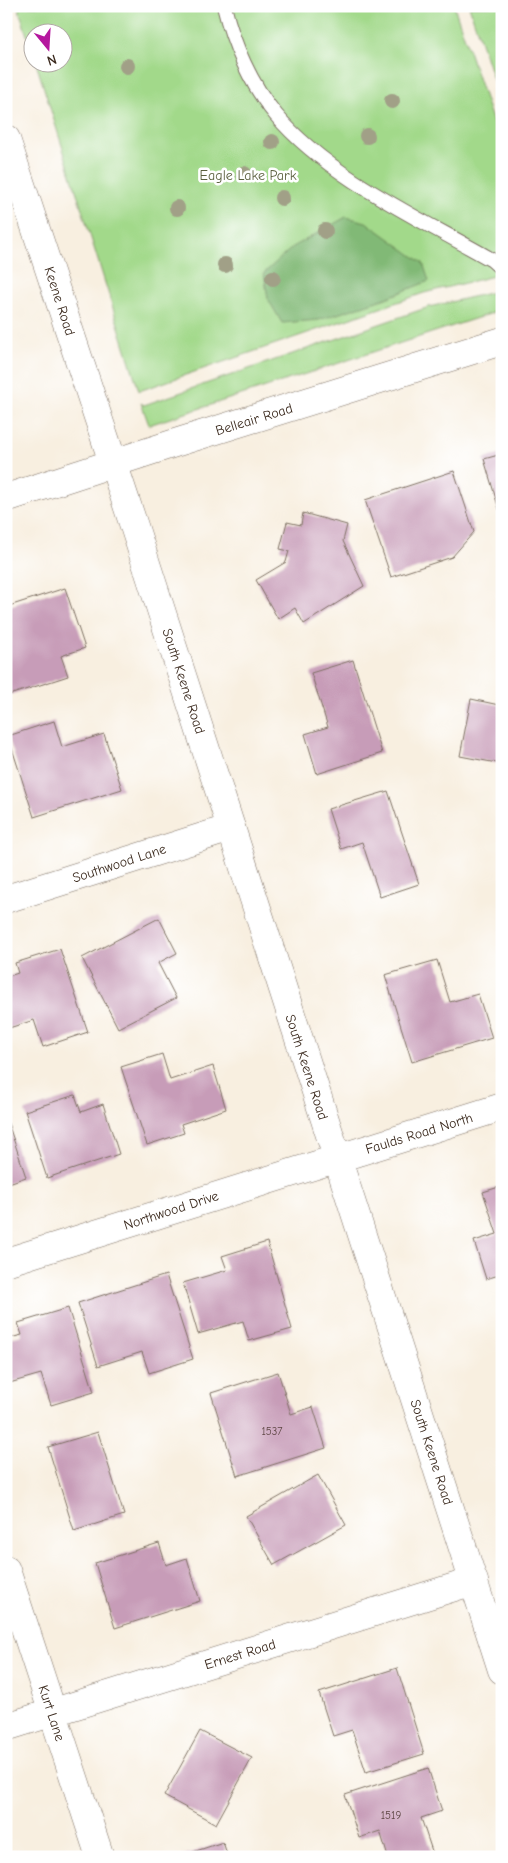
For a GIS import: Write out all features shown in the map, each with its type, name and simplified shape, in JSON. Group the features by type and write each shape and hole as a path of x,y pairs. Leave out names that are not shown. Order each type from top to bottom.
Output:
{"main road":[{"name":"Keene Road","path":"6,140 113,462"},
{"name":"Belleair Road","path":"6,498 113,462 502,342"},
{"name":"South Keene Road","path":"113,462 502,1670"},
{"name":"Southwood Lane","path":"6,899 231,828"},
{"name":"Faulds Road North","path":"336,1158 502,1107"},
{"name":"Northwood Drive","path":"6,1262 336,1158"},
{"name":"Kurt Lane","path":"6,1570 100,1857"},
{"name":"Ernest Road","path":"6,1726 474,1581"}],"lane":[{"path":"224,6 248,72 276,114 315,154 360,184 492,260 502,269"}],"green space":[{"name":"Eagle Lake Park","path":"18,6 454,6 502,149 502,274 424,293 139,391 39,72 72,72 72,22 23,22"},
{"path":"469,6 502,6 502,106"},
{"path":"346,217 366,222 423,263 429,281 386,298 319,320 282,323 268,299 264,273 293,247"},
{"path":"502,290 502,310 149,425 141,403 144,405 429,307"}],"building":[{"path":"502,454 502,516 501,516 484,459"},
{"path":"454,471 474,532 452,557 391,577 365,500"},
{"path":"303,513 347,525 343,541 364,586 304,624 295,608 278,619 256,580 286,562 289,551 280,549 287,522 301,525"},
{"path":"65,588 85,648 61,656 68,676 6,696 6,607"},
{"path":"353,660 382,753 317,774 305,734 328,727 311,673"},
{"path":"501,696 502,764 460,756 471,699 499,705"},
{"path":"54,721 62,747 104,734 122,789 34,817 8,736"},
{"path":"388,791 419,884 380,897 362,842 341,849 328,809"},
{"path":"159,918 177,953 158,963 176,998 118,1028 82,958"},
{"path":"60,949 88,1032 43,1047 34,1020 6,1029 6,977 18,973 15,963"},
{"path":"437,960 450,1002 478,994 492,1038 412,1062 385,975"},
{"path":"162,1054 170,1080 213,1066 226,1109 181,1124 184,1133 147,1145 121,1067"},
{"path":"75,1095 81,1112 103,1104 119,1154 47,1178 25,1111"},
{"path":"6,1123 8,1123 26,1177 6,1184"},
{"path":"502,1186 502,1274 486,1279 474,1241 497,1234 483,1192"},
{"path":"267,1242 292,1329 249,1341 243,1321 198,1334 183,1283 227,1270 222,1256"},
{"path":"166,1275 193,1359 149,1373 142,1352 98,1366 78,1303"},
{"path":"68,1308 94,1392 51,1405 41,1374 6,1384 6,1339 22,1335 18,1323"},
{"path":"278,1372 291,1414 313,1407 326,1448 237,1476 211,1393"},
{"path":"98,1432 124,1515 74,1531 48,1447"},
{"path":"318,1475 346,1525 274,1565 246,1516"},
{"path":"159,1543 166,1565 187,1558 200,1601 115,1628 95,1563"},
{"path":"397,1668 424,1754 366,1772 352,1730 333,1736 319,1693"},
{"path":"200,1731 252,1758 216,1824 164,1796"},
{"path":"428,1768 442,1811 421,1818 434,1857 388,1857 380,1831 359,1838 345,1795"},
{"path":"223,1842 228,1857 181,1857 181,1856"}]}
